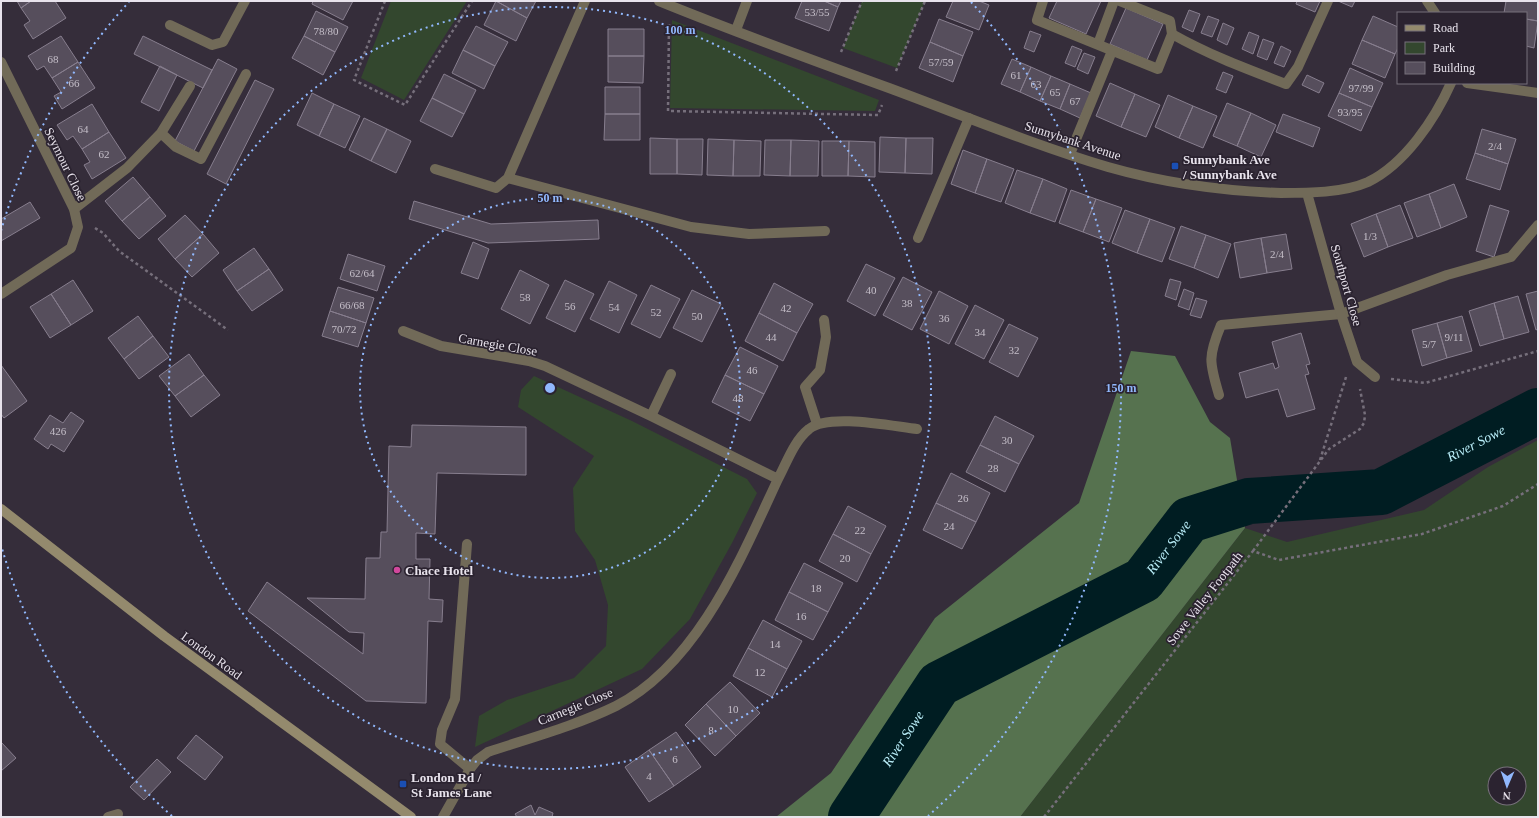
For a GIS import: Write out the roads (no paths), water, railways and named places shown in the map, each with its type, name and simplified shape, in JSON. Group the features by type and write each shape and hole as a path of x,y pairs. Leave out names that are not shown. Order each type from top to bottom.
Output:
{"main road":[{"name":"London Road","path":"1,509 164,636 411,817"}],"street":[{"path":"170,25 212,45 224,42 245,1"},
{"path":"435,169 496,188 508,178 586,1"},
{"path":"736,30 747,1"},
{"path":"1043,1 1037,20 1158,69 1172,34 1170,21 1120,1"},
{"path":"1098,44 1114,1"},
{"path":"1172,34 1209,54 1286,84 1298,67 1328,1"},
{"path":"1426,1 1434,12"},
{"name":"Sunnybank Avenue","path":"664,3 969,118 1110,167 1181,183 1248,192 1307,193 1339,190 1367,182 1389,169 1422,135 1443,102 1451,84"},
{"path":"1070,154 1112,51"},
{"name":"Seymour Close","path":"1,62 74,209 78,226 71,248 1,294"},
{"path":"161,133 176,147 201,159 246,74"},
{"path":"1474,84 1538,93"},
{"path":"74,209 127,168 161,133 190,86"},
{"path":"918,238 969,118"},
{"path":"508,178 691,227 749,234 825,231"},
{"name":"Southport Close","path":"1307,193 1341,314 1357,362 1375,377"},
{"path":"1219,395 1211,368 1212,347 1221,324 1341,314 1447,275 1511,257 1538,225"},
{"path":"824,320 826,337 820,370 805,387 817,424 839,420 917,429"},
{"name":"Carnegie Close","path":"403,331 441,346 537,363 651,416 778,479"},
{"path":"651,416 671,374"},
{"name":"Carnegie Close","path":"443,817 470,769 477,760 488,752 572,724 616,706 649,685 677,656 709,616 747,544 796,444 809,429 817,424"},
{"path":"467,544 455,700 442,730 440,744 470,769"},
{"path":"108,817 118,814"}],"waterway":[{"name":"River Sowe","path":"851,817 939,684 1143,580 1189,520 1249,501 1381,492 1538,411"}],"place":[{"name":"Sunnybank Ave / Sunnybank Ave","path":"1175,166"},
{"name":"Chace Hotel","path":"397,570"},
{"name":"London Rd / St James Lane","path":"403,784"}]}
